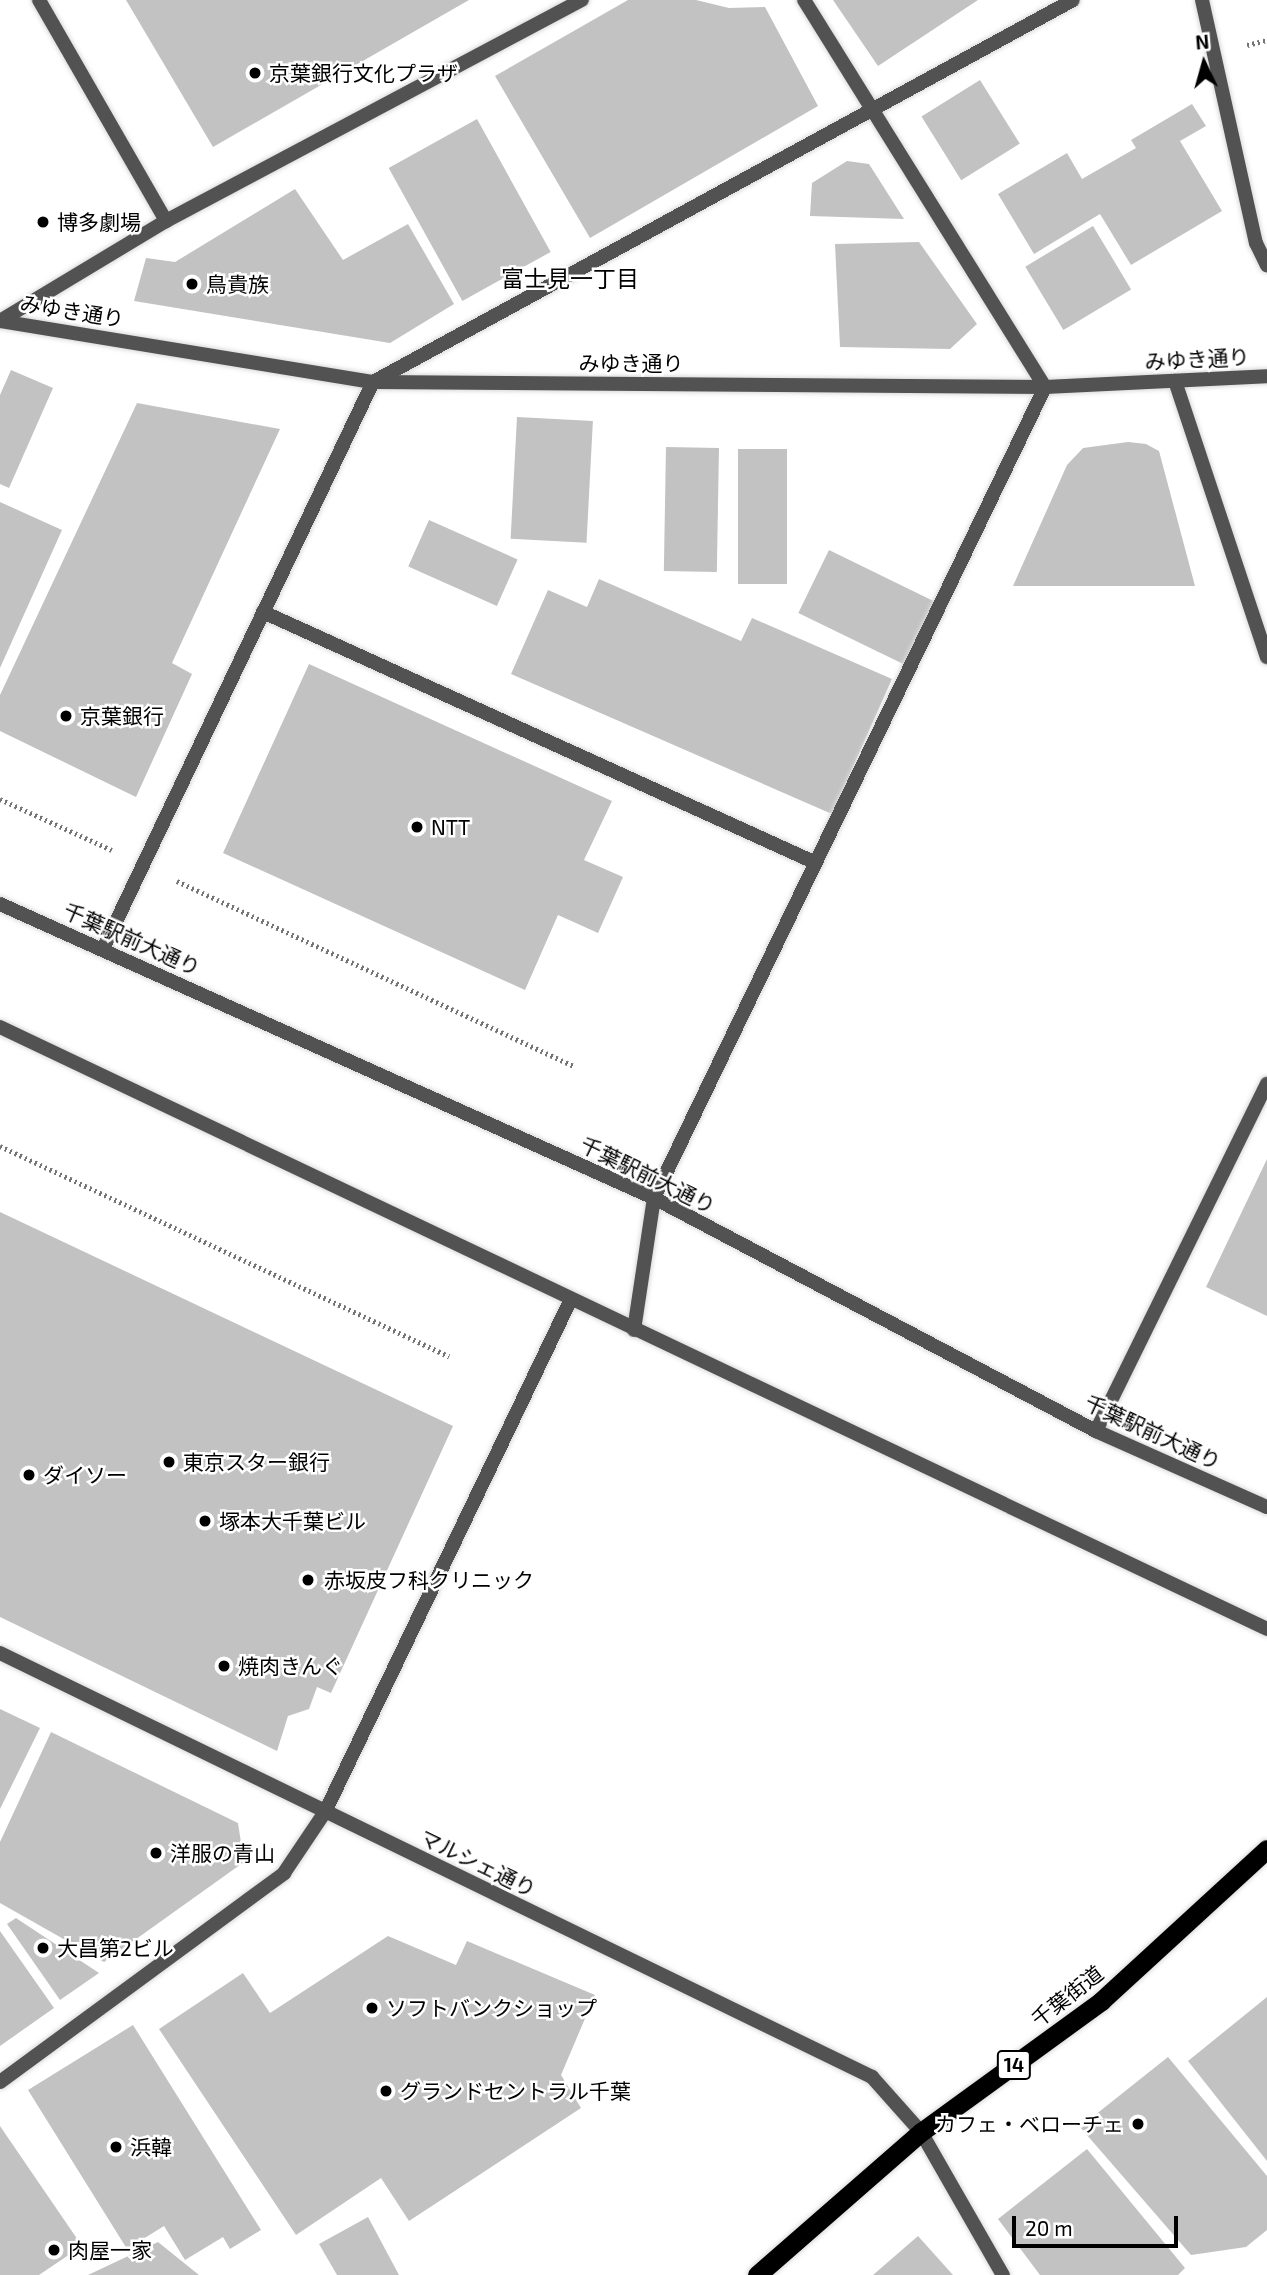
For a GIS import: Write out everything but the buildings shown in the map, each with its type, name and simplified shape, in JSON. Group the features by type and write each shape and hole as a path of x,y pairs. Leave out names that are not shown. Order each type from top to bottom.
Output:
{"highway":[{"name":"千葉街道","path":"757,2275 921,2132 1101,2001 1267,1850"}],"street":[{"path":"39,0 166,221"},
{"path":"0,321 166,221 582,0"},
{"path":"634,1330 654,1198 1045,387 804,0"},
{"path":"103,949 373,382 1073,0"},
{"path":"1202,0 1256,243 1267,266"},
{"name":"みゆき通り","path":"0,321 373,382 1045,387 1267,376"},
{"path":"1175,381 1267,657"},
{"path":"263,612 816,863"},
{"name":"千葉駅前大通り","path":"0,904 654,1198 1096,1431 1267,1507"},
{"path":"0,1027 1267,1629"},
{"path":"1096,1431 1267,1084"},
{"path":"0,2082 284,1873 325,1812 571,1299"},
{"name":"マルシェ通り","path":"0,1653 872,2077 921,2132 1003,2275"}],"path":[{"path":"0,799 575,1067"},
{"path":"0,1146 449,1356"}],"place":[{"name":"京葉銀行文化プラザ","path":"255,73"},
{"name":"博多劇場","path":"43,222"},
{"name":"鳥貴族","path":"192,284"},
{"name":"京葉銀行","path":"66,716"},
{"name":"NTT","path":"417,827"},
{"name":"東京スター銀行","path":"169,1462"},
{"name":"ダイソー","path":"29,1475"},
{"name":"塚本大千葉ビル","path":"205,1521"},
{"name":"赤坂皮フ科クリニック","path":"308,1580"},
{"name":"焼肉きんぐ","path":"224,1666"},
{"name":"洋服の青山","path":"156,1853"},
{"name":"大昌第2ビル","path":"43,1948"},
{"name":"ソフトバンクショップ","path":"372,2008"},
{"name":"グランドセントラル千葉","path":"386,2091"},
{"name":"カフェ・ベローチェ","path":"1138,2124"},
{"name":"浜韓","path":"116,2147"},
{"name":"肉屋一家","path":"54,2250"}],"district":[{"name":"富士見一丁目","path":"570,278"}]}
